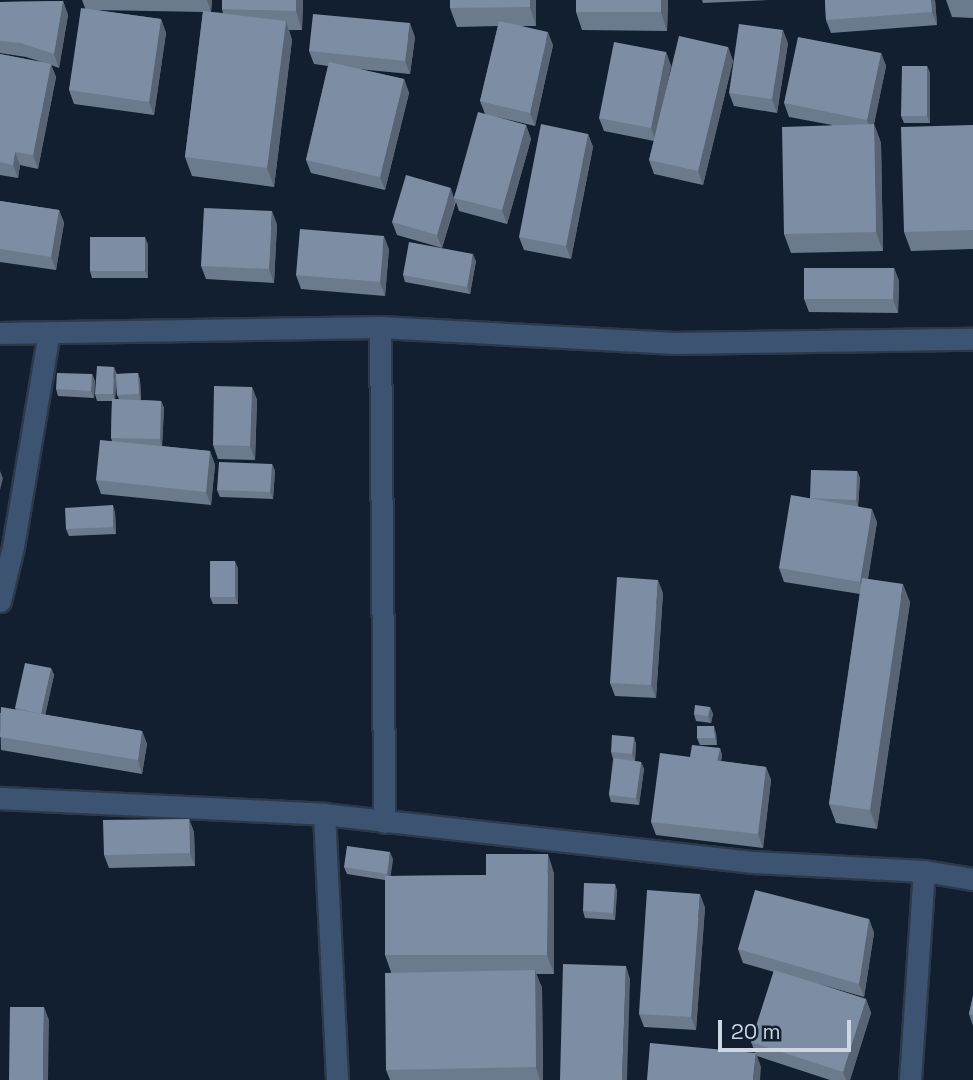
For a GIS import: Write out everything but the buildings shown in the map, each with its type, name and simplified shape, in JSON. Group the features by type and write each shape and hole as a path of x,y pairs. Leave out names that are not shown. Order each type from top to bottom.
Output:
{"street":[{"path":"380,327 384,822"},
{"path":"0,333 380,327 671,343 973,339"},
{"path":"0,601 13,547 49,332"},
{"path":"0,797 324,814 754,862 924,871 973,879"},
{"path":"324,814 337,1080"},
{"path":"910,1080 924,871"}]}
